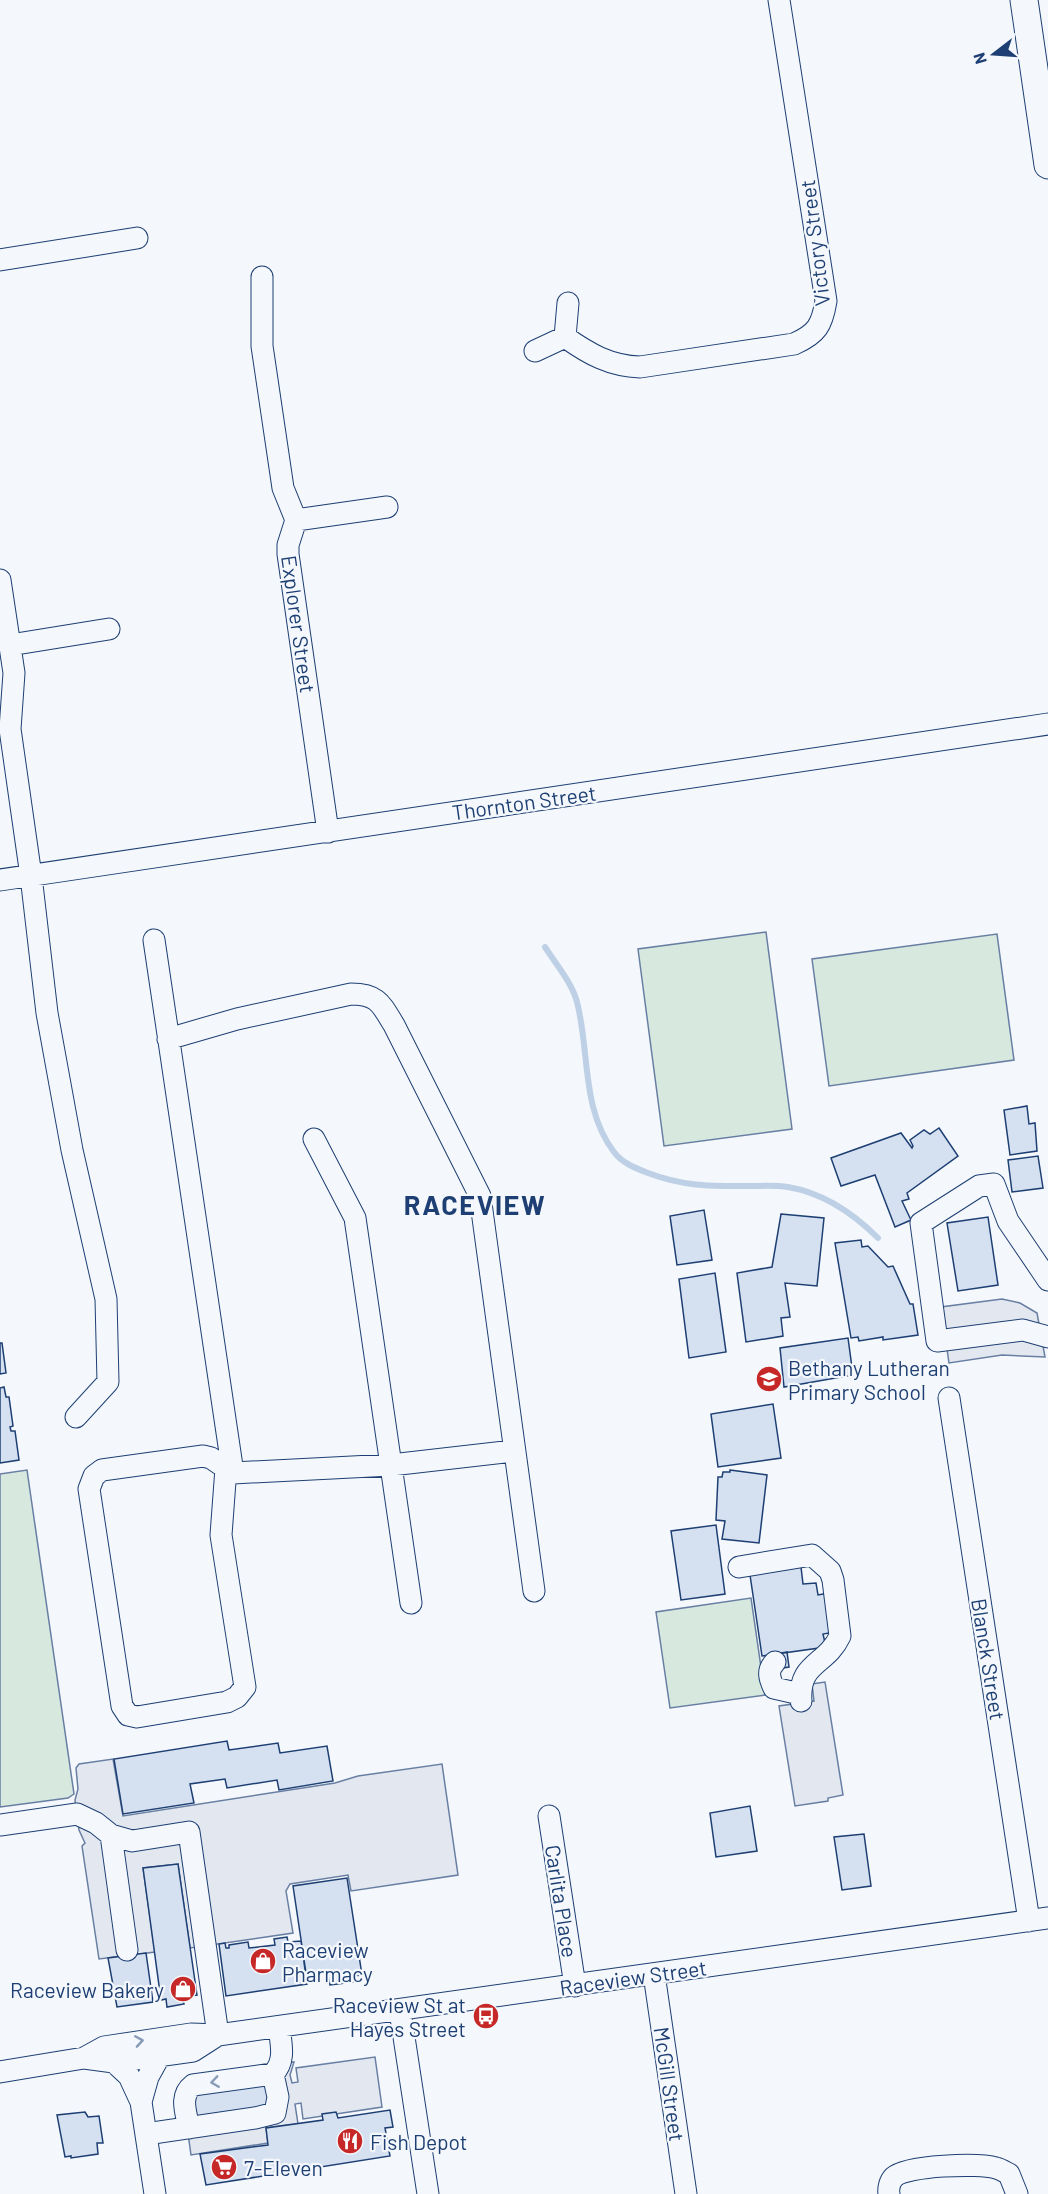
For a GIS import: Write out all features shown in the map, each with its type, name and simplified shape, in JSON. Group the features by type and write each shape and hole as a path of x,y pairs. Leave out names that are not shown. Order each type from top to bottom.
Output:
{"main road":[{"path":"1024,0 1048,165"}],"street":[{"name":"Victory Street","path":"565,337 587,353 605,361 623,366 640,367 794,344 807,339 817,330 826,301 779,0"},
{"path":"0,260 137,238"},
{"path":"262,277 262,346 283,488 296,520 387,507"},
{"path":"535,351 565,337 568,303"},
{"name":"Explorer Street","path":"296,520 288,545 288,554 328,831"},
{"path":"0,580 14,674 10,729 31,876 47,1013 70,1139 106,1299 108,1382 76,1417"},
{"path":"10,645 109,629"},
{"name":"Thornton Street","path":"0,880 1048,724"},
{"path":"153,940 229,1470 221,1535 245,1687 237,1697 227,1702 137,1717 128,1715 122,1706 89,1489 94,1476 102,1470 202,1456 211,1458 229,1470 391,1465 513,1451"},
{"path":"168,1039 237,1019 351,994 367,994 379,1002 394,1025 480,1196 513,1451 534,1591"},
{"path":"314,1139 355,1218 411,1603"},
{"path":"1048,1280 1008,1221 994,1184 980,1186 921,1223 937,1341 1023,1330 1048,1337"},
{"name":"Blanck Street","path":"949,1398 1038,1919"},
{"path":"740,1567 812,1555 830,1571 840,1636 802,1690"},
{"path":"782,1661 799,1665 802,1690 774,1688 770,1680 770,1670 782,1661"},
{"path":"0,1826 77,1814 96,1823 111,1835 132,1841 189,1832 218,2035"},
{"name":"Carlita Place","path":"549,1816 575,1986"},
{"path":"111,1835 127,1950"},
{"name":"Raceview Street","path":"84,2058 104,2047 191,2034 218,2035 400,2011 1038,1919"},
{"name":"McGill Street","path":"654,1974 686,2194"},
{"path":"400,2011 428,2194"},
{"path":"146,2134 275,2112 278,2097 273,2074 282,2059 279,2027"},
{"name":"Raceview Street","path":"0,2072 84,2058 114,2062 159,2057 193,2051 218,2035"},
{"path":"141,2102 148,2077 159,2057"},
{"path":"114,2062 129,2076 141,2102 155,2194"},
{"path":"189,2128 184,2098 186,2090 193,2085 273,2074"},
{"path":"889,2194 888,2189 893,2178 903,2172 955,2164 996,2167 1009,2174 1017,2194"}],"shaded area":[{"path":"766,932 792,1129 664,1146 638,949"},
{"path":"997,934 1014,1060 829,1086 812,959"},
{"path":"1002,1299 1020,1303 1037,1313 1045,1357 1002,1355 949,1363 941,1307"},
{"path":"27,1470 74,1794 68,1798 0,1807 0,1474"},
{"path":"751,1598 765,1695 670,1708 656,1612"},
{"path":"825,1682 843,1795 828,1798 828,1801 795,1806 779,1706 814,1701 812,1684"},
{"path":"113,1759 123,1816 442,1764 458,1875 351,1891 348,1875 290,1884 286,1891 293,1933 190,1948 178,1864 143,1868 155,1952 99,1959 82,1846 85,1843 79,1830 75,1800 78,1789 76,1768 79,1764"},
{"path":"375,2057 382,2107 303,2119 301,2103 295,2104 298,2124 266,2128 268,2143 191,2155 187,2126 195,2075 294,2062 290,2075 292,2083 298,2082 296,2068"}],"building":[{"path":"1027,1106 1029,1124 1035,1123 1037,1151 1010,1155 1004,1110"},
{"path":"939,1128 958,1156 907,1193 909,1199 902,1201 911,1220 895,1227 875,1175 841,1186 831,1158 901,1133 912,1148 910,1140 924,1130 930,1134"},
{"path":"1038,1156 1043,1188 1012,1192 1008,1160"},
{"path":"704,1210 712,1260 677,1265 670,1216"},
{"path":"781,1214 824,1218 817,1286 785,1283 790,1317 781,1318 783,1336 746,1342 737,1273 772,1267"},
{"path":"988,1217 998,1285 958,1291 947,1223"},
{"path":"861,1240 862,1247 868,1246 888,1267 893,1266 910,1304 913,1304 918,1335 883,1340 883,1337 859,1341 858,1337 851,1338 835,1243"},
{"path":"715,1273 726,1352 689,1358 679,1279"},
{"path":"848,1338 853,1375 784,1387 780,1348"},
{"path":"0,1343 2,1343 6,1373 0,1374"},
{"path":"4,1387 6,1397 9,1397 13,1426 10,1427 11,1431 15,1431 19,1460 0,1463 0,1388"},
{"path":"773,1404 781,1458 718,1467 711,1414"},
{"path":"730,1470 767,1475 759,1543 722,1539 725,1521 716,1520 718,1477 722,1477 723,1472 730,1472"},
{"path":"716,1525 725,1594 681,1600 671,1531"},
{"path":"801,1567 803,1584 816,1583 818,1595 829,1593 835,1632 823,1634 826,1647 762,1656 750,1575"},
{"path":"787,1652 789,1667 776,1669 774,1654"},
{"path":"227,1741 229,1750 278,1743 280,1753 327,1746 333,1781 279,1790 277,1780 227,1788 225,1779 190,1784 194,1803 123,1814 114,1759"},
{"path":"750,1806 757,1851 716,1857 710,1813"},
{"path":"864,1834 871,1886 842,1890 834,1837"},
{"path":"178,1864 197,1995 182,1997 184,2004 167,2007 166,1999 161,2000 143,1868"},
{"path":"347,1878 362,1975 352,1976 353,1982 330,1985 327,1970 306,1973 293,1886"},
{"name":"Raceview Pharmacy","path":"287,1937 288,1942 301,1941 307,1984 226,1996 219,1944 225,1943 226,1948 229,1948 229,1945 248,1942 249,1948 275,1945 274,1939"},
{"path":"146,1953 153,2002 117,2007 108,1958"},
{"path":"265,2082 270,2112 197,2124 193,2094"},
{"path":"390,2110 393,2127 385,2128 390,2156 206,2185 200,2154 268,2145 266,2128 323,2120 322,2114 336,2112 338,2118"},
{"path":"85,2112 88,2117 99,2116 103,2143 97,2143 98,2154 65,2157 57,2115"}],"waterway":[{"path":"545,947 575,995 581,1021 591,1099 596,1117 603,1135 621,1159 648,1173 674,1181 711,1186 779,1186 801,1190 837,1205 878,1238"}],"place":[{"name":"Bethany Lutheran Primary School","path":"769,1379"},
{"name":"Raceview Pharmacy","path":"263,1961"},
{"name":"Raceview Bakery","path":"183,1989"},
{"name":"Raceview St at Hayes Street","path":"486,2016"},
{"name":"Fish Depot","path":"350,2141"},
{"name":"7-Eleven","path":"224,2167"}],"district":[{"name":"RACEVIEW","path":"475,1204"}]}
